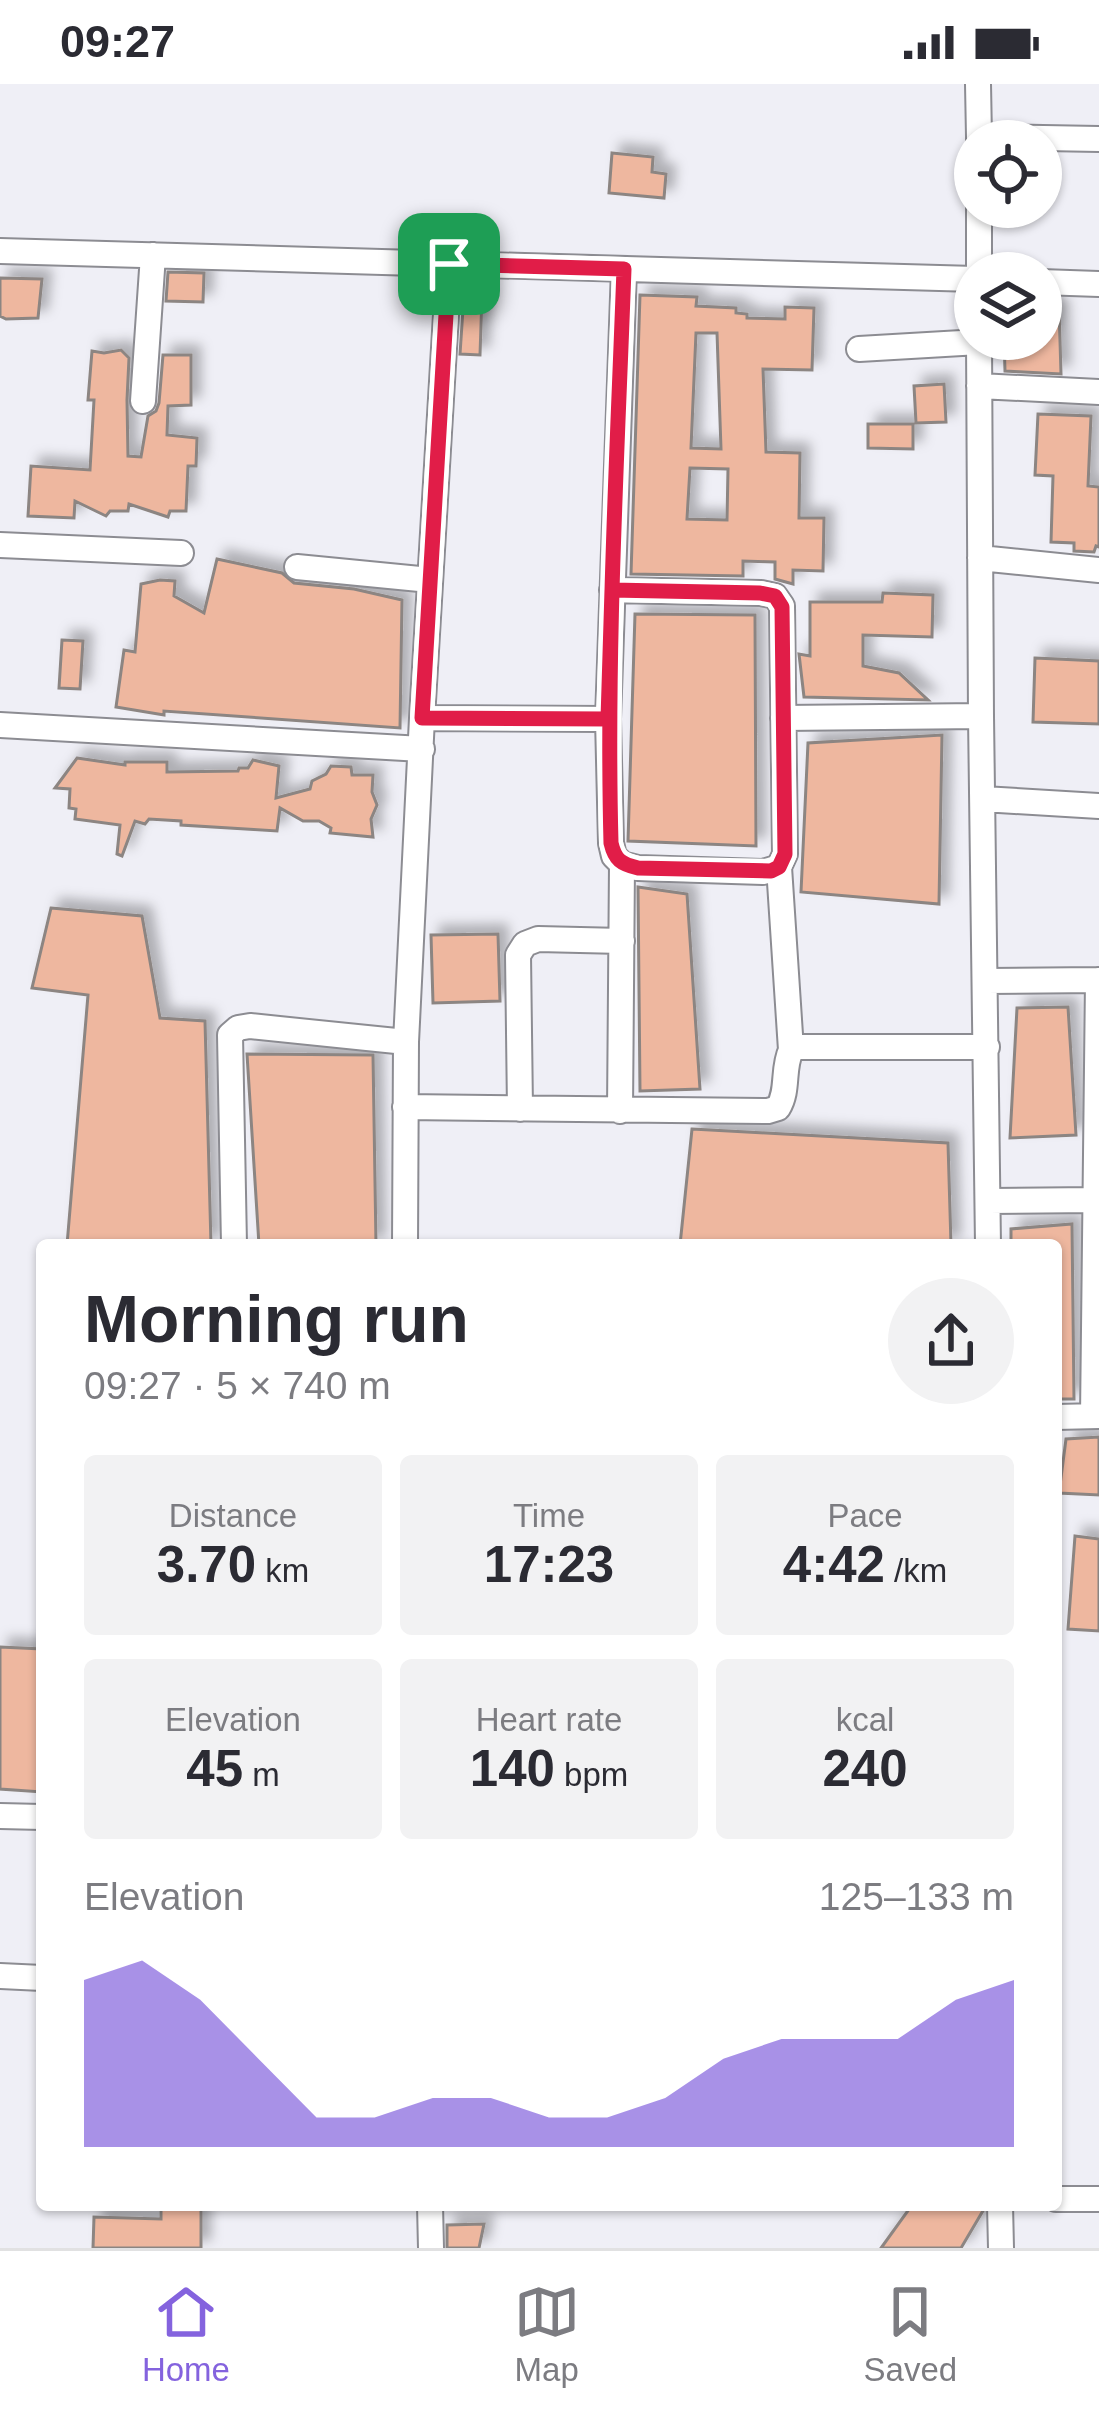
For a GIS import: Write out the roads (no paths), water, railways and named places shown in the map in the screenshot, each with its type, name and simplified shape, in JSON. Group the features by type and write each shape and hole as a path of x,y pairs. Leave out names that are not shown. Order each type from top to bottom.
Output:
{"street":[{"path":"978,84 979,120"},
{"path":"1062,140 1099,140"},
{"path":"0,251 954,276"},
{"path":"143,401 153,255"},
{"path":"405,1239 406,1042 449,264"},
{"path":"624,269 608,719 614,856 638,868 763,872 779,867"},
{"path":"1062,283 1099,284"},
{"path":"860,349 954,343"},
{"path":"979,360 988,1239"},
{"path":"980,386 1099,392"},
{"path":"0,545 181,554"},
{"path":"980,558 1099,570"},
{"path":"297,567 430,580"},
{"path":"405,1107 768,1111 784,1099 790,1050 779,867 785,854 782,607 775,596 760,593 612,590"},
{"path":"783,718 981,716"},
{"path":"422,718 608,719"},
{"path":"0,724 422,749"},
{"path":"982,799 1099,806"},
{"path":"620,1111 622,864"},
{"path":"520,1109 518,955 525,944 538,939 622,941"},
{"path":"986,981 1098,980 1096,1416 1062,1417"},
{"path":"234,1239 230,1035 250,1025 406,1042"},
{"path":"790,1050 987,1047"},
{"path":"989,1201 1095,1200"},
{"path":"0,1816 36,1817"},
{"path":"0,1976 36,1978"},
{"path":"1062,2199 1099,2199"},
{"path":"430,2211 430,2248"},
{"path":"1000,2211 1001,2248"}]}
